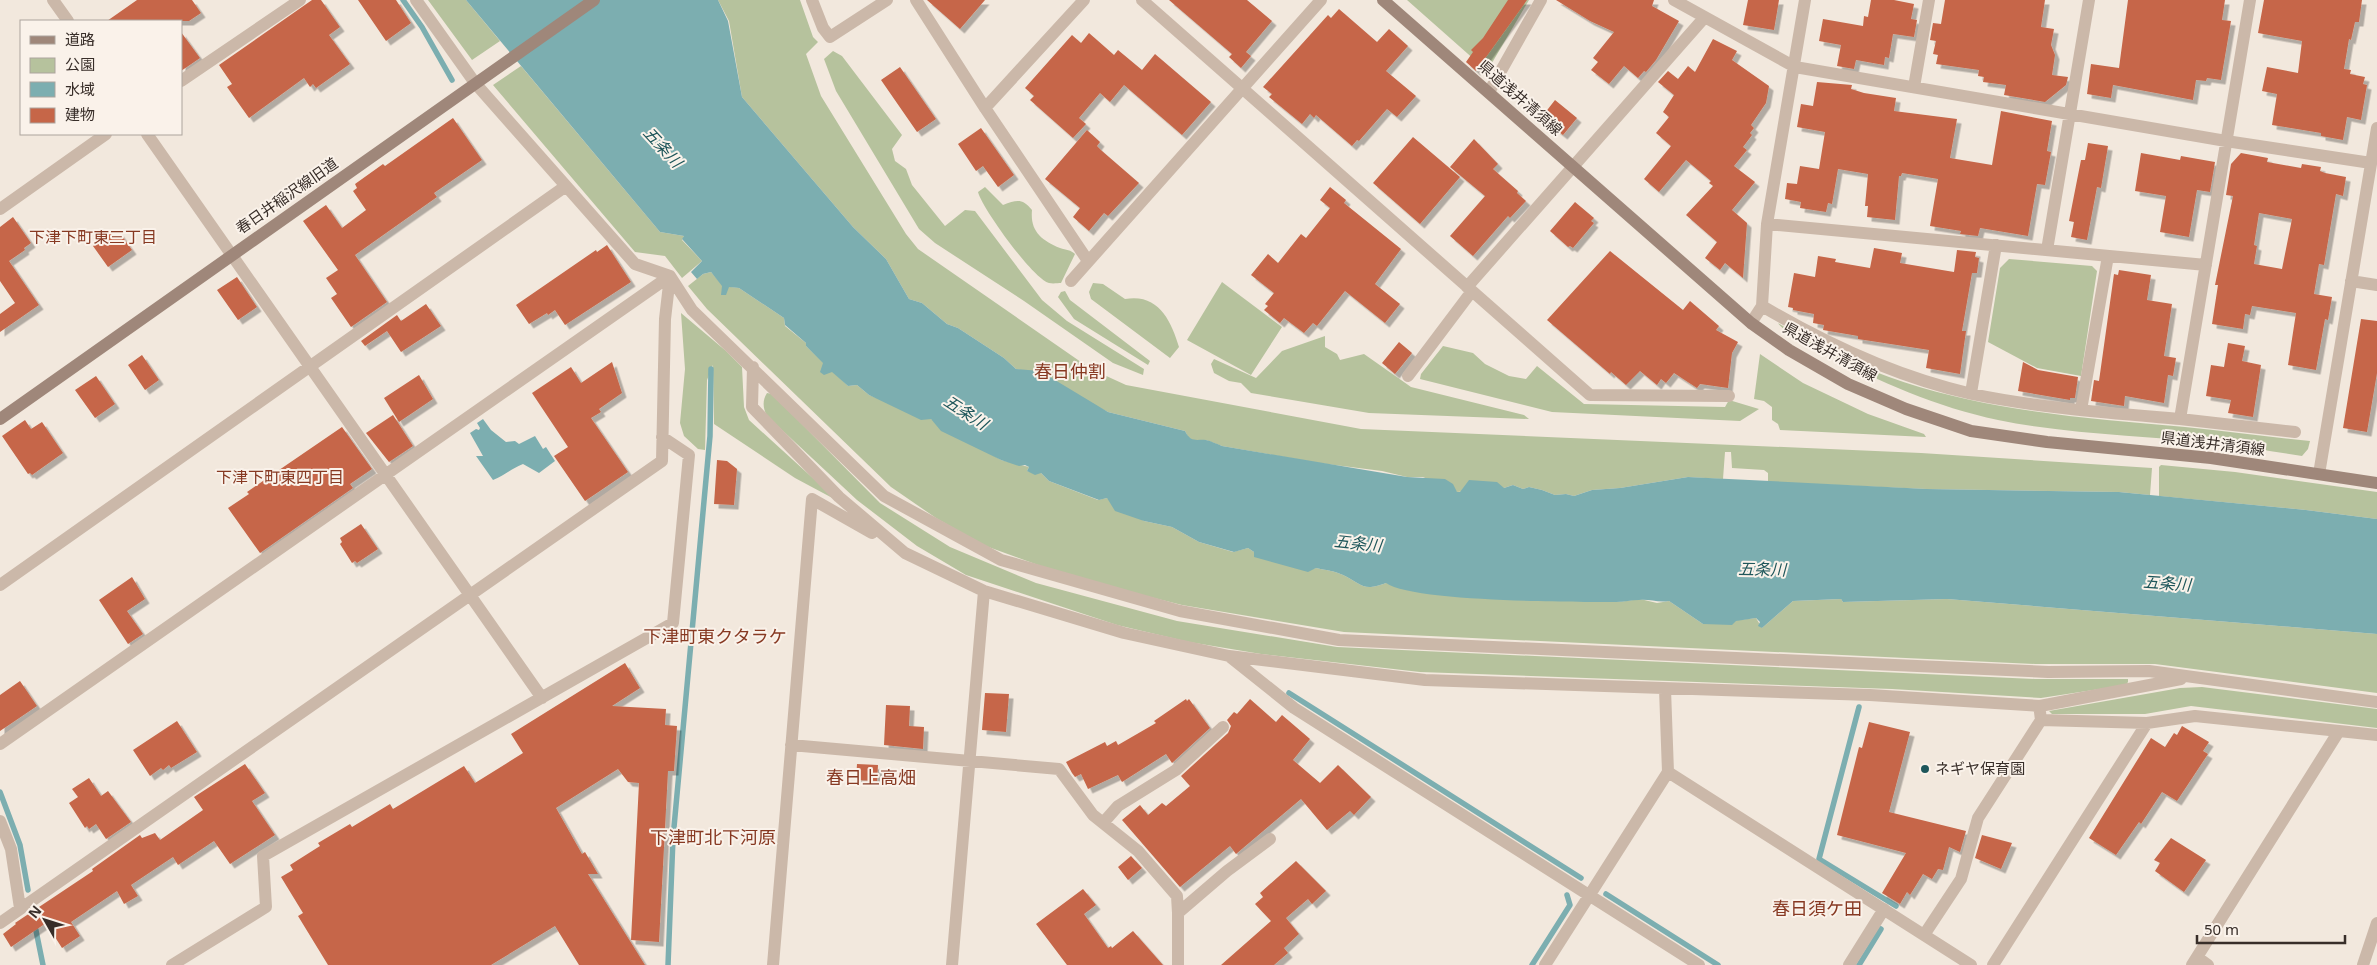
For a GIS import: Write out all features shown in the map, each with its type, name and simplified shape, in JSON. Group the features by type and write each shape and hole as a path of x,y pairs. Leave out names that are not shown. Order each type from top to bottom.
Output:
{"main road":[{"name":"春日井稲沢線旧道","path":"0,419 594,0"},
{"name":"県道浅井清須線","path":"1386,1 1751,323 1789,350 1848,384 1906,409 1971,431 2047,442 2211,458 2377,483"}],"street":[{"path":"53,0 67,20"},
{"path":"182,81 300,0"},
{"path":"416,0 475,83 635,264 670,276 692,310 753,367 884,496 1000,560 1180,612 1339,640 2029,671 2149,671 2377,702"},
{"path":"812,0 823,28 830,37 887,0"},
{"path":"916,0 985,108 1088,261"},
{"path":"985,108 1084,0"},
{"path":"1142,0 1590,395 1729,396"},
{"path":"1071,281 1321,0"},
{"path":"1489,92 1541,0"},
{"path":"1674,0 1795,67 2226,141 2371,163"},
{"path":"1751,323 1762,306 1767,224 1805,0"},
{"path":"1914,87 1929,0"},
{"path":"2048,250 2089,0"},
{"path":"2180,419 2250,0"},
{"path":"1408,376 1470,289 1573,166 1704,18"},
{"path":"2319,474 2377,128"},
{"path":"0,209 105,135"},
{"path":"147,135 542,698"},
{"path":"0,585 566,186"},
{"path":"1767,224 2206,265"},
{"path":"1971,393 1996,245"},
{"path":"2081,410 2108,256"},
{"path":"0,923 662,461 665,319 670,276"},
{"path":"0,744 670,276"},
{"path":"2351,281 2377,285"},
{"path":"1762,306 1810,334 1865,360 1909,376 1971,393 2081,410 2295,432"},
{"path":"753,367 752,407 839,497 904,553"},
{"path":"172,965 266,907 263,856 673,623 689,455 662,437"},
{"path":"773,965 812,498 904,553 984,591 1124,633 1229,656 1425,680 1870,695 2040,706 2191,677"},
{"path":"952,965 984,591"},
{"path":"1229,656 1294,708 1699,965"},
{"path":"1545,965 1668,772 1665,689"},
{"path":"1924,935 1961,879 1978,818 2041,720 2040,706"},
{"path":"2041,720 2147,723 2195,716 2377,735"},
{"path":"1993,965 2147,723"},
{"path":"1103,823 1118,806 1176,770 1223,727"},
{"path":"2208,965 2194,961 2339,731"},
{"path":"791,745 1059,769 1093,815 1138,851 1177,896 1178,965"},
{"path":"1668,772 1971,965"},
{"path":"0,821 11,849 20,908"},
{"path":"1178,914 1227,871 1270,839"},
{"path":"1849,965 1884,909"},
{"path":"2363,965 2377,923"}],"green space":[{"path":"428,0 466,0 500,41 472,60"},
{"path":"718,0 800,0 813,37 818,42 806,54 821,96 906,234 918,249 1091,369 1126,385 1361,429 1921,453 2152,468 2150,495 2119,492 1927,489 1768,482 1768,473 1764,470 1732,468 1731,452 1725,452 1723,479 1688,477 1620,488 1592,490 1574,496 1566,494 1555,495 1542,490 1529,487 1523,489 1513,485 1504,488 1457,492 1423,477 1407,477 1382,471 1319,463 1222,446 1206,440 1195,442 1188,437 1185,431 1108,412 1025,371 1016,369 1004,358 958,328 947,324 922,303 909,299 886,259 853,227 742,97 729,21"},
{"path":"1407,0 1529,0 1489,68 1485,69"},
{"path":"833,51 842,56 902,135 892,149 895,161 906,169 912,185 945,226 965,210 975,211 1042,300 1067,321 1144,369 1143,375 1113,363 1024,301 935,243 919,229 836,91 824,59"},
{"path":"521,66 660,232 684,236 682,240 702,261 682,278 665,256 635,252 493,85"},
{"path":"985,187 1003,205 1016,201 1025,203 1032,210 1033,224 1038,234 1047,242 1075,254 1061,283 1049,283 1042,279 1009,242 978,192"},
{"path":"2009,259 2092,266 2097,271 2081,376 2037,368 1988,342 2000,268"},
{"path":"711,272 723,286 739,288 784,318 785,326 806,343 806,346 848,386 857,385 869,395 931,419 1001,460 1029,467 1027,471 1041,473 1049,481 1098,500 1107,498 1144,521 1172,527 1199,542 1233,552 1248,548 1254,552 1312,569 1337,572 1363,586 1372,587 1386,583 1619,602 1640,599 1657,603 1669,601 1703,624 1756,618 1762,628 1793,601 1841,599 1843,602 1947,599 2377,634 2377,693 2155,664 2035,664 1344,632 1182,605 1114,588 1049,569 983,545 936,518 891,487 707,309 688,286 703,274"},
{"path":"1222,282 1282,327 1251,375 1187,340"},
{"path":"1093,283 1103,284 1125,299 1136,298 1154,304 1167,318 1179,347 1170,358 1091,299 1089,292"},
{"path":"1065,291 1070,300 1150,361 1148,365 1074,319 1058,297 1061,292"},
{"path":"681,313 742,367 744,407 749,420 838,501 795,478 714,424 713,365 707,380 705,450 698,449 684,436 680,423 685,369"},
{"path":"1778,323 1827,350 1876,372 1925,389 1975,401 2077,417 2310,441 2308,449 2302,456 2230,445 2053,429 1975,415 1887,384 1792,335"},
{"path":"1325,336 1325,347 1337,354 1340,360 1364,354 1411,387 1524,415 1529,419 1369,413 1251,393 1241,383 1229,381 1214,373 1211,364 1214,359 1256,378 1282,351"},
{"path":"1443,346 1473,353 1485,364 1509,376 1526,379 1537,366 1584,404 1725,407 1729,400 1759,409 1740,421 1552,412 1420,379 1421,374"},
{"path":"1760,354 1803,383 1868,414 1924,434 1926,437 1780,430 1778,424 1772,420 1772,407 1764,401 1754,399"},
{"path":"767,393 772,394 880,503 950,547 1036,583 1177,621 1337,647 2035,679 2128,679 2128,682 2126,685 2041,698 1892,689 1420,672 1261,654 1189,642 1117,625 966,575 917,546 857,500 767,416 764,399"},
{"path":"2161,465 2235,472 2377,492 2377,519 2306,510 2159,496 2159,467"},
{"path":"2202,687 2377,709 2377,728 2191,706 2145,714 2052,714 2049,711 2180,688"}],"water":[{"name":"五条川","path":"466,0 718,0 728,21 742,97 853,227 886,259 909,299 922,303 947,324 958,328 1004,358 1016,369 1040,371 1108,412 1185,431 1192,439 1206,440 1222,446 1407,477 1445,479 1453,484 1457,492 1460,492 1469,480 1497,482 1504,488 1513,485 1523,489 1529,487 1542,490 1555,495 1566,494 1574,496 1592,490 1620,488 1688,477 1927,489 2119,492 2306,510 2377,519 2377,634 1947,599 1843,602 1841,599 1793,601 1762,628 1758,626 1760,622 1756,618 1736,621 1732,625 1703,624 1669,601 1496,600 1427,594 1402,589 1386,583 1367,587 1333,572 1316,568 1308,572 1254,557 1254,552 1248,548 1234,552 1199,542 1172,527 1144,521 1115,511 1107,498 1099,500 1049,481 1041,473 1035,475 1027,471 1029,467 1025,465 1019,466 1001,460 941,431 931,419 921,420 869,395 857,385 848,386 832,372 824,375 820,372 823,363 806,346 806,343 785,325 784,318 739,288 729,287 726,295 721,295 722,286 711,272 703,274 697,279 691,272 702,261 682,239 684,236 660,232"},
{"path":"483,419 491,430 506,442 515,441 519,444 535,436 543,449 546,447 555,461 539,473 523,464 493,480 476,456 483,456 470,433 476,429 479,430 480,428 477,423"}],"building":[{"path":"137,0 192,0 201,13 189,21 108,20"},
{"path":"312,0 321,0 340,27 329,35 350,64 316,88 313,84 310,87 304,78 249,118 227,87 232,84 219,65"},
{"path":"358,0 396,0 411,23 386,41"},
{"path":"927,0 985,0 960,29"},
{"path":"1169,0 1247,0 1272,21 1246,52 1251,56 1241,68 1229,57 1232,54"},
{"path":"1508,0 1527,0 1476,71 1466,62 1473,52 1471,50 1483,38"},
{"path":"1556,0 1654,0 1652,6 1679,21 1656,60 1646,72 1644,71 1638,78 1624,66 1609,84 1591,70 1598,62 1593,58 1614,32 1590,21"},
{"path":"1748,0 1779,0 1774,30 1743,25"},
{"path":"1871,0 1894,0 1914,4 1911,19 1917,20 1914,37 1893,34 1889,58 1885,57 1884,65 1856,60 1854,69 1837,66 1841,45 1819,41 1823,19 1863,26 1864,16 1868,17"},
{"path":"1945,0 2045,0 2041,27 2054,29 2051,45 2055,55 2052,75 2068,77 2066,85 2045,102 2004,95 2006,85 1983,82 1984,77 1978,76 1979,70 1936,64 1938,55 1933,54 1936,41 1930,40 1933,23 1941,24"},
{"path":"2128,0 2225,0 2222,20 2231,21 2221,80 2207,78 2206,81 2196,80 2193,100 2113,85 2111,98 2087,94 2091,64 2119,68"},
{"path":"2264,0 2362,0 2359,22 2355,22 2351,40 2349,39 2344,69 2351,70 2350,74 2365,77 2363,84 2367,85 2361,120 2347,117 2343,140 2321,136 2321,133 2272,125 2277,94 2262,91 2267,67 2298,73 2302,41 2258,33"},
{"path":"1339,9 1377,42 1389,29 1408,46 1386,71 1416,96 1397,117 1387,109 1359,141 1357,140 1352,146 1316,115 1314,118 1310,114 1302,124 1269,97 1272,94 1263,87 1328,15 1331,18"},
{"path":"182,33 200,58 182,70"},
{"path":"1089,33 1114,55 1118,50 1142,70 1155,54 1211,102 1182,135 1124,85 1110,102 1100,93 1079,118 1086,124 1073,138 1030,100 1034,96 1025,88 1072,35 1081,43"},
{"path":"1713,39 1737,51 1732,60 1769,86 1766,103 1751,125 1754,128 1750,133 1752,135 1743,147 1747,150 1734,166 1755,182 1732,210 1747,223 1743,278 1725,263 1720,270 1705,258 1717,242 1686,215 1713,186 1709,183 1711,181 1686,160 1659,192 1644,179 1671,146 1656,133 1669,117 1663,112 1674,95 1658,82 1668,71 1678,79 1688,66 1695,72"},
{"path":"900,67 936,119 917,132 881,80"},
{"path":"1817,82 1852,85 1851,89 1864,93 1896,98 1894,111 1957,119 1950,158 1992,165 2001,111 2052,121 2047,151 2051,152 2045,185 2037,184 2028,236 1980,228 1978,236 1960,234 1961,231 1930,226 1938,179 1902,173 1899,176 1895,220 1867,217 1868,206 1865,206 1868,174 1838,169 1832,204 1828,203 1826,212 1800,208 1801,202 1785,199 1787,183 1797,184 1800,166 1819,169 1825,132 1797,127 1801,104 1813,106"},
{"path":"1555,100 1577,118 1563,135 1541,118"},
{"path":"453,118 482,160 434,193 437,197 355,255 387,302 351,327 331,298 337,294 326,278 338,270 303,221 326,205 342,228 366,210 353,191 357,188 355,184 383,164 385,166"},
{"path":"981,128 1014,175 998,187 983,166 976,171 958,144"},
{"path":"1087,130 1100,142 1097,146 1139,183 1108,216 1104,213 1089,231 1073,217 1080,208 1045,179"},
{"path":"1413,137 1460,177 1420,224 1373,183"},
{"path":"1474,139 1498,164 1493,169 1518,191 1517,193 1526,201 1510,218 1508,216 1473,256 1450,236 1485,196 1450,167"},
{"path":"2088,143 2108,146 2101,188 2097,187 2087,240 2071,237 2074,222 2069,221 2081,160 2085,160"},
{"path":"2141,153 2180,160 2181,156 2215,162 2210,192 2197,190 2189,237 2160,232 2166,196 2135,191"},
{"path":"2241,153 2268,158 2267,162 2301,168 2302,164 2321,167 2320,171 2325,173 2346,177 2343,196 2336,194 2324,265 2319,264 2314,294 2332,297 2328,320 2325,319 2316,370 2288,365 2296,313 2252,306 2250,315 2245,314 2243,329 2212,324 2218,285 2215,285 2233,196 2226,195 2231,164","holes":["2259,213 2292,219 2282,269 2254,264 2257,246 2254,245"]},
{"path":"1330,187 1346,200 1344,203 1401,249 1375,284 1400,304 1385,323 1345,291 1317,326 1313,323 1304,333 1284,318 1280,323 1264,310 1268,306 1265,304 1274,293 1251,275 1268,254 1278,263 1301,234 1306,238 1330,208 1320,200"},
{"path":"1575,202 1594,218 1591,221 1594,223 1573,248 1568,247 1550,231"},
{"path":"13,217 31,243 24,248 25,250 9,261 39,305 0,332 0,314 15,303 0,281 0,227"},
{"path":"117,229 132,250 108,267 93,246"},
{"path":"607,245 631,282 565,325 555,310 529,324 516,305 596,250 597,252"},
{"path":"1874,248 1902,253 1900,263 1954,272 1957,250 1976,252 1975,257 1979,258 1977,273 1972,273 1962,331 1966,331 1960,374 1926,368 1929,350 1858,339 1858,336 1823,330 1824,325 1813,323 1814,314 1793,310 1793,308 1788,307 1794,273 1815,277 1818,256 1836,259 1835,262 1870,268"},
{"path":"1610,251 1683,310 1690,301 1719,326 1716,330 1738,342 1732,353 1728,388 1700,384 1697,388 1674,373 1666,383 1661,379 1657,385 1640,371 1626,385 1611,372 1610,374 1547,320"},
{"path":"2119,270 2151,275 2147,300 2172,304 2164,356 2176,358 2173,376 2168,375 2164,403 2125,396 2124,406 2091,401 2094,380 2099,381 2114,274 2118,275"},
{"path":"237,277 257,307 238,320 217,290"},
{"path":"426,304 441,326 401,352 387,331 365,346 361,341 397,315 401,321"},
{"path":"2361,319 2377,321 2377,373 2367,432 2343,428"},
{"path":"1399,342 1412,353 1395,374 1382,363"},
{"path":"2228,343 2245,346 2242,361 2261,365 2253,417 2228,413 2231,400 2206,396 2211,365 2224,367"},
{"path":"142,355 159,380 145,390 128,365"},
{"path":"612,362 622,393 599,409 601,412 591,418 628,472 585,501 554,456 568,447 532,393 571,367 581,383"},
{"path":"2023,362 2038,370 2078,377 2075,398 2070,398 2070,400 2018,391"},
{"path":"419,375 433,399 399,422 384,398"},
{"path":"96,376 115,404 95,418 75,390"},
{"path":"393,415 413,446 389,462 366,433"},
{"path":"25,420 31,429 42,422 63,453 32,475 28,474 2,436"},
{"path":"342,427 372,469 350,484 353,488 260,553 228,508 249,494 247,492"},
{"path":"717,460 727,461 737,469 734,505 714,504"},
{"path":"361,524 378,549 357,563 355,561 352,563 340,544 342,542 340,538"},
{"path":"132,577 145,599 127,611 143,634 128,644 99,600"},
{"path":"625,663 640,688 612,706 666,709 665,725 677,726 674,771 668,771 659,942 631,940 639,783 628,782 618,769 556,808 582,854 585,852 598,874 588,874 645,965 579,965 555,926 491,965 328,965 298,916 303,913 281,877 293,870 290,865 320,846 318,843 350,824 352,827 390,804 393,809 464,766 475,783 523,753 511,734"},
{"path":"20,681 37,706 0,731 0,695"},
{"path":"985,693 1009,694 1006,732 982,730"},
{"path":"1186,699 1187,701 1189,699 1210,728 1172,763 1166,754 1122,782 1118,775 1088,789 1081,774 1075,777 1072,773 1066,762 1105,742 1107,746 1116,741 1118,745 1156,723 1154,721"},
{"path":"1250,699 1276,722 1282,715 1310,739 1293,760 1320,783 1338,765 1371,797 1354,815 1350,811 1327,830 1301,799 1236,854 1230,846 1180,887 1122,820 1140,805 1148,815 1162,803 1166,806 1190,786 1181,776 1228,733 1231,726 1227,720 1234,712 1237,714"},
{"path":"886,705 910,706 909,726 924,727 923,749 884,745"},
{"path":"177,721 197,752 171,768 169,765 163,770 161,768 150,776 133,750"},
{"path":"1869,722 1910,732 1889,812 1966,831 1960,852 1949,847 1943,870 1938,869 1932,879 1923,874 1910,895 1907,892 1900,904 1882,893 1906,853 1837,835 1859,747 1862,748"},
{"path":"2182,726 2209,742 2203,751 2208,754 2177,801 2162,792 2141,824 2139,822 2116,855 2089,838 2151,738 2165,747 2174,733 2177,735"},
{"path":"245,764 265,793 252,801 275,835 230,864 214,841 178,865 173,857 131,885 138,896 124,904 117,891 71,922 80,936 62,948 46,923 11,947 3,934 15,923 93,871 92,869 140,835 142,838 155,833 160,840 203,810 194,797"},
{"path":"857,764 878,765 877,781 856,780"},
{"path":"89,778 101,796 108,791 131,822 106,839 96,824 89,829 87,826 85,828 69,803 78,797 72,789"},
{"path":"1982,835 2012,843 2001,869 1975,858"},
{"path":"2171,838 2206,860 2184,892 2155,871 2160,863 2154,860"},
{"path":"1131,856 1142,868 1128,880 1118,867"},
{"path":"1296,861 1326,891 1312,904 1308,899 1286,918 1299,934 1284,948 1288,953 1274,965 1221,965 1271,921 1255,904 1263,897 1260,893"},
{"path":"1083,889 1096,905 1084,914 1108,948 1111,946 1112,948 1133,931 1163,965 1067,965 1036,924"}],"waterway":[{"path":"403,0 422,27 452,80"},
{"path":"668,965 673,838 710,436 711,369"},
{"path":"1289,693 1581,878"},
{"path":"1859,707 1819,859 1896,906"},
{"path":"0,792 20,845 28,890"},
{"path":"1606,894 1718,965"},
{"path":"1532,965 1570,905 1567,895"},
{"path":"32,911 43,965"},
{"path":"1859,965 1881,929"}],"place":[{"name":"ネギヤ保育園","path":"1925,769"}],"district":[{"name":"下津下町東三丁目","path":"93,237"},
{"name":"春日仲割","path":"1070,372"},
{"name":"下津下町東四丁目","path":"280,477"},
{"name":"下津町東クタラケ","path":"715,637"},
{"name":"春日上高畑","path":"871,778"},
{"name":"下津町北下河原","path":"713,838"},
{"name":"春日須ケ田","path":"1817,909"}]}
